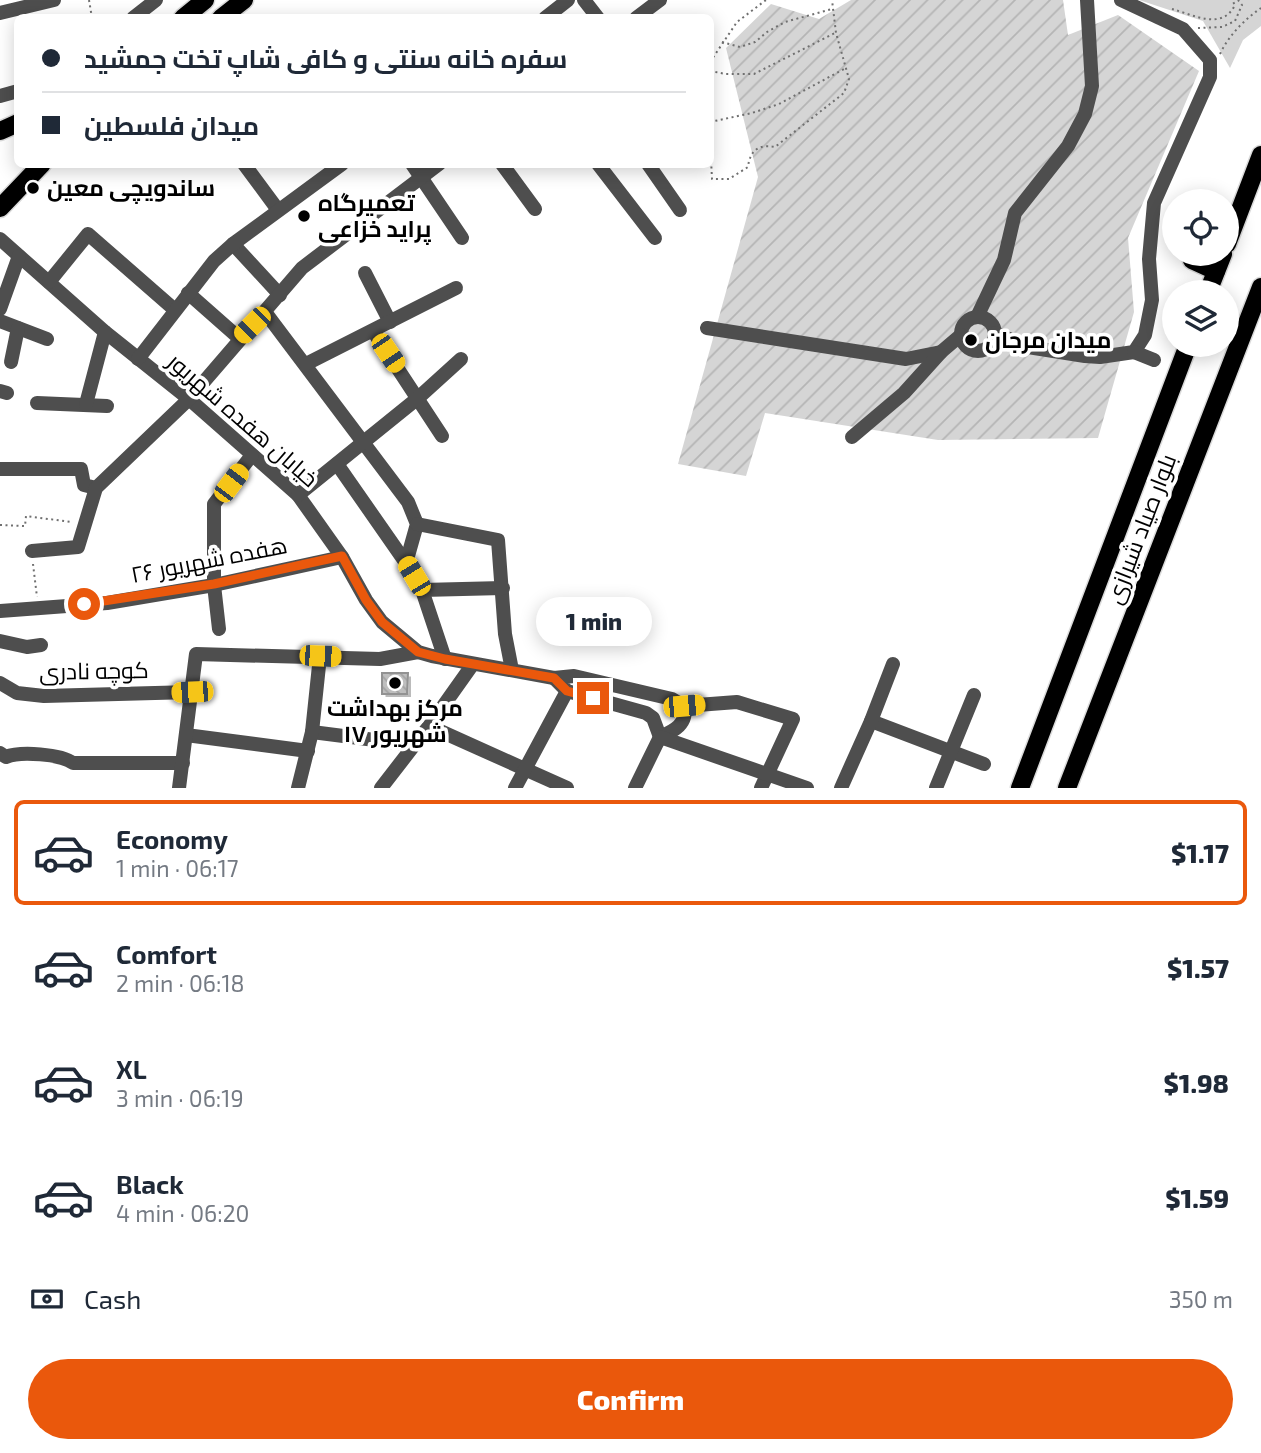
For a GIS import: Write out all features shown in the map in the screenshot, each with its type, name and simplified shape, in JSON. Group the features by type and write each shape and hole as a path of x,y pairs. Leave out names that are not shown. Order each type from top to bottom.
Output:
{"main road":[{"path":"188,14 205,0"},
{"path":"1239,213 1261,155"},
{"path":"0,208 38,168"},
{"path":"1205,266 1216,271"},
{"path":"1213,280 1218,266"},
{"name":"بلوار صیاد شیرازی","path":"1067,788 1261,287"},
{"name":"بلوار صیاد شیرازی","path":"1020,788 1183,357"}],"street":[{"path":"0,13 35,7 54,0"},
{"path":"140,11 156,0"},
{"path":"550,14 568,0"},
{"path":"584,0 595,14"},
{"path":"641,14 660,0"},
{"path":"852,437 904,393 941,352 961,335 965,323 977,317 1003,260 1015,213 1068,146 1085,114 1092,86 1087,0"},
{"path":"1121,0 1183,29 1210,60 1210,77 1154,203 1149,259 1153,300 1145,335 1134,352"},
{"path":"247,168 278,210"},
{"path":"138,359 214,261 336,168"},
{"path":"415,168 462,237"},
{"path":"32,551 78,547 96,488 189,399 302,268 434,168"},
{"path":"505,168 535,209"},
{"path":"601,168 655,238"},
{"path":"651,168 680,210"},
{"path":"49,282 88,234 176,310"},
{"name":"خیابان هفده شهریور","path":"0,239 105,332 189,399 298,495 342,556 366,600 382,622 418,652 554,678 574,676 672,699 684,706"},
{"path":"233,244 279,295"},
{"path":"0,309 19,256"},
{"path":"365,273 390,322"},
{"path":"306,364 456,288"},
{"path":"188,293 239,338"},
{"path":"265,312 408,502 417,524 406,563"},
{"path":"961,335 967,347 979,351 991,345 995,333 990,321 977,317"},
{"path":"0,321 47,339"},
{"path":"11,362 18,328"},
{"path":"707,328 906,359 941,352"},
{"path":"373,331 442,436"},
{"path":"86,404 105,332"},
{"path":"995,333 1028,346 1085,356 1100,357 1134,352 1154,360"},
{"path":"298,495 418,398 461,359"},
{"path":"37,403 107,406"},
{"path":"219,629 214,584 214,504 253,455"},
{"path":"337,464 422,590 445,659"},
{"path":"0,469 81,469 83,485 96,488"},
{"path":"417,524 498,540 505,634 512,670"},
{"name":"هفده شهریور ۲۶","path":"0,611 107,603 214,584 342,556"},
{"path":"422,590 503,588"},
{"path":"0,641 27,647 41,645"},
{"path":"179,788 196,654 380,659 418,652"},
{"path":"298,788 312,732 320,656"},
{"path":"381,788 473,664"},
{"path":"841,788 893,664"},
{"path":"554,678 567,691 646,713 653,718 660,737"},
{"name":"کوچه نادری","path":"0,683 17,693 44,696 192,692"},
{"path":"515,788 567,691"},
{"path":"936,788 974,695"},
{"path":"635,788 660,737 677,730 683,721 684,706 737,702 793,719 761,788"},
{"path":"871,721 984,764"},
{"path":"429,726 567,788"},
{"path":"312,732 414,745"},
{"path":"186,735 307,751"},
{"path":"660,737 807,788"},
{"path":"0,753 6,757 13,754 49,755 66,758 73,763 183,763"}],"path":[{"path":"714,55 737,22 766,0"},
{"path":"711,168 712,179 729,179 748,167 749,157 755,149 766,145 775,147 845,93 849,79 836,33 832,0"},
{"path":"1164,6 1213,21 1224,18 1232,11 1235,5 1232,0"},
{"path":"1183,29 1222,27 1235,21 1242,5 1238,0"},
{"path":"722,42 740,47 755,42 785,22 833,8"},
{"path":"1221,52 1226,40 1249,16 1261,8"},
{"path":"714,72 754,74 836,33"},
{"path":"714,121 779,104 847,68"},
{"path":"0,525 25,526 26,516 85,524"},
{"path":"32,551 38,608"}],"shaded area":[{"path":"851,0 1063,0 1068,35 1118,15 1199,71 1128,238 1134,312 1098,438 938,440 765,413 746,476 678,464 758,177 726,48 771,4 819,19"},
{"path":"1139,0 1261,0 1261,26 1243,40 1230,68 1203,21"}],"building":[{"name":"مرکز بهداشت ۱۷ شهریور","path":"382,673 408,673 407,694 382,694"}],"place":[{"name":"ساندویچی معین","path":"33,188"},
{"name":"تعمیرگاه پراید خزاعی","path":"304,216"},
{"name":"میدان مرجان","path":"971,340"},
{"name":"مرکز بهداشت ۱۷ شهریور","path":"395,683"}],"route":[{"path":"84,604 107,603 214,584 342,556 366,600 382,622 418,652 554,678 567,691 593,698"}]}
